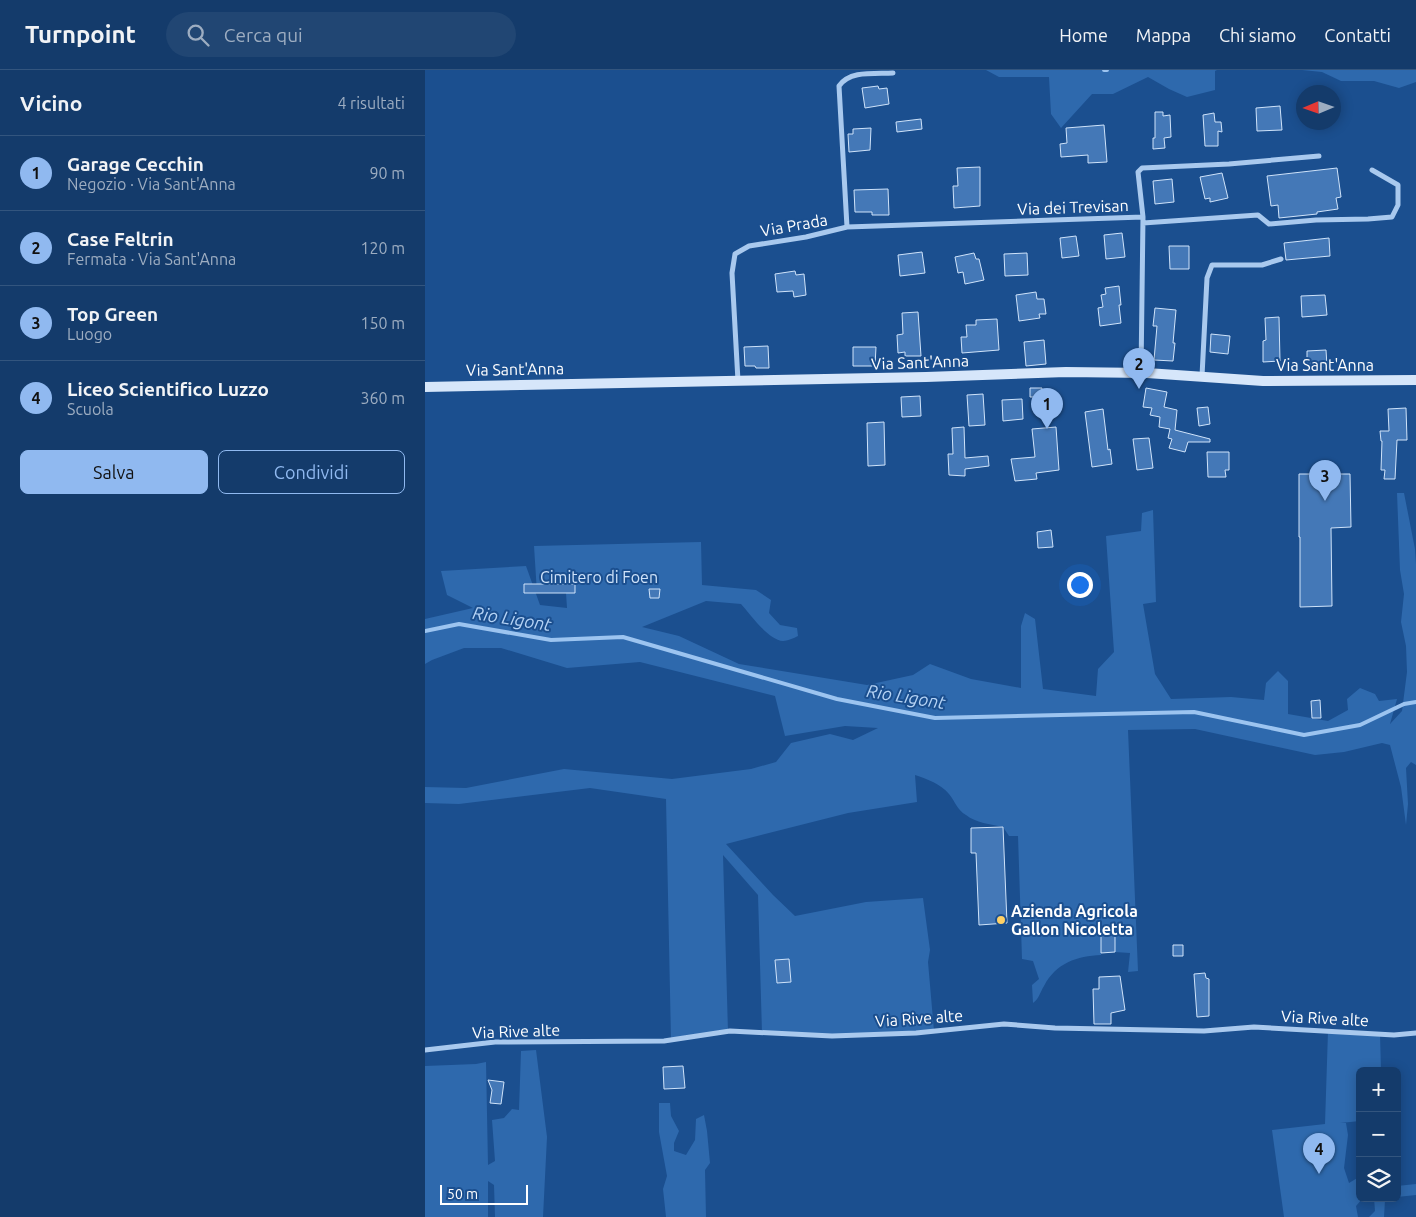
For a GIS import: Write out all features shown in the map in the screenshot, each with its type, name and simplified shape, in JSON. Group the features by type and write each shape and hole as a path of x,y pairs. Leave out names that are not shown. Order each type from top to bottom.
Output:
{"main road":[{"name":"Via Sant'Anna","path":"425,386 926,378 1066,372 1141,372 1263,381 1416,380"}],"street":[{"name":"Via Prada","path":"738,382 732,272 735,254 749,246 806,237 847,227 839,86 851,76 893,73"},
{"path":"1319,156 1229,164 1141,168 1138,172 1143,220 1258,215 1269,224 1392,217 1398,205 1398,185 1372,170"},
{"name":"Via dei Trevisan","path":"847,227 1143,220 1141,372"},
{"path":"1202,376 1207,278 1212,265 1261,266 1281,259"},
{"name":"Via Rive alte","path":"425,1050 495,1042 664,1041 730,1031 832,1036 916,1033 1004,1024 1065,1028 1204,1031 1254,1027 1394,1034 1416,1033"}],"green space":[{"path":"986,70 1217,70 1215,71 1215,90 1187,97 1148,77 1113,94 1092,94 1061,128 1051,114 1049,77 999,77"},
{"path":"1302,70 1416,70 1416,82 1399,88 1374,81 1341,81 1322,72"},
{"name":"Cimitero di Foen","path":"1397,493 1404,493 1415,549 1416,564 1416,765 1411,762 1406,768 1408,804 1406,825 1401,787 1390,745 1382,743 1344,752 1315,755 1195,729 1128,730 1138,971 1128,972 1130,953 1115,952 1115,931 1101,931 1101,955 1076,959 1061,966 1049,978 1033,1003 1032,985 1039,979 1033,961 1022,959 1018,836 1009,836 1003,827 970,818 960,811 942,787 915,775 917,802 848,813 726,844 795,916 866,902 923,898 930,950 928,962 934,1031 832,1036 762,1033 758,895 723,855 728,1032 671,1040 666,799 590,788 459,804 425,803 425,787 466,788 564,769 672,779 751,769 776,762 791,743 830,734 853,740 878,728 845,726 785,736 775,696 640,662 567,668 501,648 464,648 425,664 425,619 473,608 447,595 441,571 526,566 540,605 567,608 566,593 537,593 534,546 701,542 702,585 756,590 771,600 769,613 780,625 797,628 798,636 785,641 777,640 760,626 741,604 706,601 642,627 679,636 739,664 867,685 913,675 930,664 971,679 1021,688 1021,626 1025,613 1035,619 1043,689 1096,696 1098,669 1114,652 1106,536 1141,531 1142,513 1153,510 1156,602 1143,604 1155,674 1171,699 1231,697 1264,700 1266,683 1278,671 1288,681 1288,714 1328,721 1348,710 1347,699 1360,688 1375,694 1379,701 1397,699 1390,724 1402,711 1407,672 1406,646 1401,622 1404,594 1400,570"},
{"path":"1328,1031 1380,1034 1381,1067 1356,1067 1356,1121 1340,1123 1346,1123 1348,1135 1344,1168 1349,1183 1356,1179 1356,1202 1360,1202 1356,1206 1358,1217 1284,1217 1272,1130 1325,1124"},
{"path":"536,1050 547,1137 543,1217 495,1217 494,1185 488,1181 488,1217 425,1217 425,1066 486,1062 488,1165 495,1161 492,1120 504,1118 512,1109 519,1110 521,1051"},
{"path":"659,1103 670,1103 671,1116 679,1131 674,1143 674,1151 686,1155 695,1140 696,1119 704,1115 710,1163 705,1170 706,1217 666,1217 663,1189 667,1176 659,1132"},
{"path":"1416,1184 1416,1195 1401,1197 1401,1186"},
{"path":"1374,1202 1385,1202 1384,1217 1369,1217 1375,1211"}],"building":[{"path":"878,86 879,89 887,88 889,104 865,108 862,88"},
{"path":"1280,106 1282,130 1257,131 1256,108"},
{"path":"1155,112 1163,112 1163,116 1170,115 1171,137 1164,138 1165,148 1153,149"},
{"path":"1214,113 1215,122 1221,122 1222,132 1218,131 1218,146 1205,146 1203,115"},
{"path":"921,119 922,129 897,132 896,122"},
{"path":"1104,125 1107,162 1088,163 1088,155 1061,157 1060,144 1067,143 1066,128"},
{"path":"871,128 870,150 849,152 848,134 853,134 853,129"},
{"path":"980,167 980,206 954,208 953,186 958,186 957,168"},
{"path":"1337,168 1341,197 1336,198 1338,209 1317,212 1317,214 1279,218 1278,205 1271,206 1267,176"},
{"path":"1222,173 1228,198 1210,202 1210,198 1205,199 1200,177"},
{"path":"1172,179 1174,202 1155,204 1153,181"},
{"path":"888,189 889,215 855,212 854,190"},
{"path":"1122,233 1125,257 1106,259 1104,235"},
{"path":"1076,236 1079,256 1062,258 1060,238"},
{"path":"1329,238 1330,256 1286,260 1284,243"},
{"path":"1169,246 1189,246 1189,269 1170,269"},
{"path":"922,252 925,273 900,276 898,255"},
{"path":"974,253 976,259 979,259 984,280 965,284 963,272 958,273 955,257"},
{"path":"1027,253 1028,275 1005,276 1004,254"},
{"path":"795,271 796,275 804,274 806,295 794,297 793,291 777,292 775,274"},
{"path":"1119,286 1121,323 1100,326 1098,308 1103,307 1101,295 1106,294 1105,288"},
{"path":"1036,292 1037,299 1044,299 1046,314 1039,314 1040,318 1019,321 1016,295"},
{"path":"1325,295 1327,315 1302,317 1301,296"},
{"path":"1155,308 1176,310 1173,361 1154,360 1157,326 1153,326"},
{"path":"918,312 921,356 905,356 905,352 898,353 897,335 903,334 902,313"},
{"path":"1279,317 1280,361 1263,362 1263,341 1266,340 1265,318"},
{"path":"997,319 999,350 962,353 961,337 967,337 966,325 976,325 976,320"},
{"path":"1211,334 1230,336 1228,354 1210,352"},
{"path":"1044,340 1046,364 1026,366 1024,342"},
{"path":"768,346 769,368 745,366 744,347"},
{"path":"853,347 876,347 875,366 853,366"},
{"path":"1326,350 1327,366 1307,367 1307,351"},
{"path":"1030,388 1042,388 1042,397 1030,397"},
{"path":"1146,388 1167,392 1164,407 1177,410 1175,430 1210,439 1210,442 1188,442 1185,452 1169,448 1172,439 1168,438 1170,429 1159,427 1160,417 1150,415 1152,408 1143,407"},
{"path":"983,394 985,425 969,426 967,395"},
{"path":"920,396 921,416 902,417 901,397"},
{"path":"1022,399 1023,419 1003,421 1002,400"},
{"path":"1208,407 1210,424 1199,426 1197,408"},
{"path":"1406,408 1407,440 1397,440 1395,479 1384,479 1385,470 1381,470 1382,441 1380,431 1389,431 1388,409"},
{"path":"1103,409 1108,450 1110,449 1112,464 1092,467 1085,412"},
{"path":"884,422 885,465 868,466 867,423"},
{"path":"964,427 965,458 988,456 989,466 965,469 965,476 949,475 948,454 953,454 952,428"},
{"path":"1056,427 1059,470 1036,473 1037,479 1015,481 1011,459 1035,457 1032,429"},
{"path":"1149,438 1153,468 1137,470 1133,439"},
{"path":"1207,452 1229,452 1229,470 1225,470 1226,477 1208,477"},
{"path":"1299,474 1350,474 1351,527 1331,528 1332,606 1300,607"},
{"path":"1051,530 1053,547 1038,548 1037,532"},
{"path":"524,584 575,584 575,593 524,593"},
{"path":"649,589 660,589 659,598 650,598"},
{"path":"1320,700 1321,718 1312,718 1311,701"},
{"path":"1003,827 1007,923 979,925 976,853 971,853 971,828"},
{"path":"1115,930 1115,952 1101,953 1101,931"},
{"path":"1173,945 1183,945 1183,956 1173,956"},
{"path":"789,959 791,982 777,983 775,960"},
{"path":"1205,973 1206,978 1209,979 1209,1016 1197,1017 1194,974"},
{"path":"1120,976 1125,1010 1111,1013 1111,1024 1094,1024 1093,989 1099,989 1099,977"},
{"path":"683,1066 685,1088 664,1089 663,1067"},
{"path":"488,1080 504,1082 501,1104 490,1103 492,1090"}],"waterway":[{"name":"Rio Ligont","path":"425,631 459,624 551,640 623,637 837,699 935,718 1194,712 1304,735 1360,725 1404,704 1416,702"}],"place":[{"name":"Case Feltrin","path":"1139,389"},
{"name":"Garage Cecchin","path":"1047,429"},
{"name":"Top Green","path":"1325,501"},
{"name":"Azienda Agricola Gallon Nicoletta","path":"1001,920"},
{"name":"Liceo Scientifico Luzzo","path":"1319,1174"}]}
